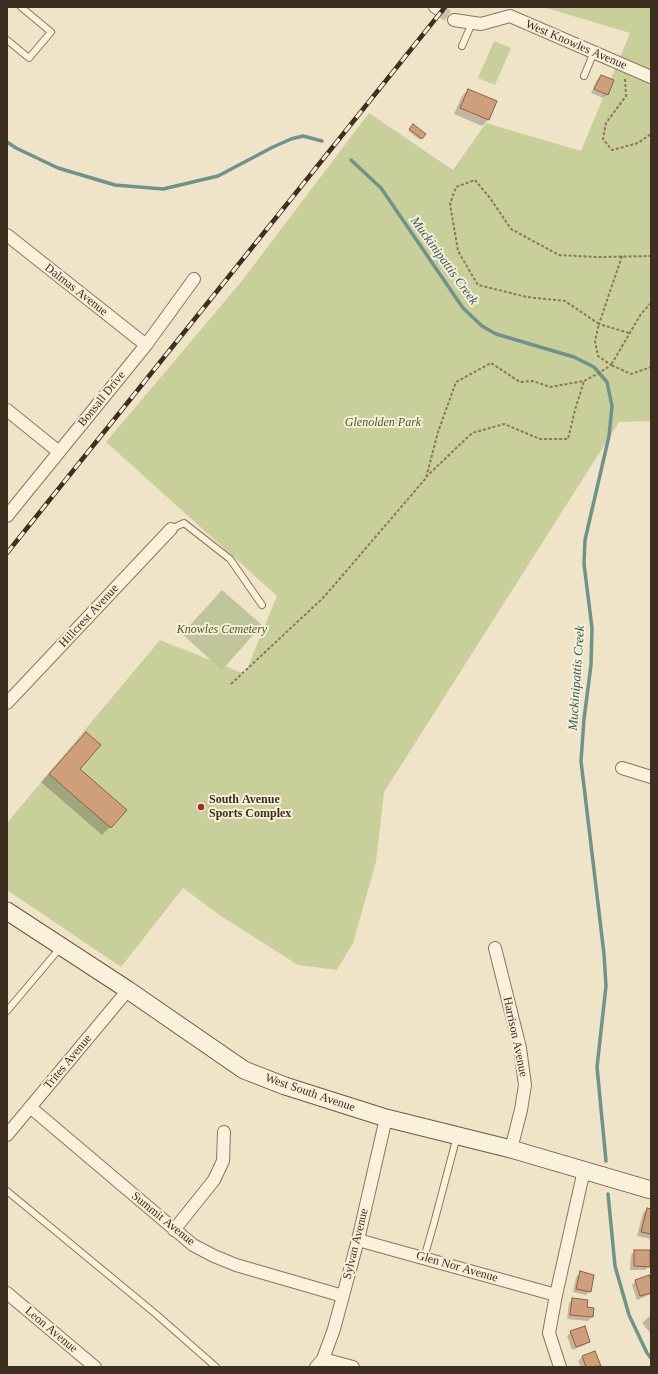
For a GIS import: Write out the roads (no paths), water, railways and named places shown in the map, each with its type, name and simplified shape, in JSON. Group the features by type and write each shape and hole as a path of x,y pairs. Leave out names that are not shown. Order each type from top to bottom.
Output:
{"street":[{"name":"West Knowles Avenue","path":"454,20 481,24 510,16 651,76"},
{"name":"Dalmas Avenue","path":"7,234 146,345"},
{"name":"Bonsall Drive","path":"7,516 146,345 194,279"},
{"path":"7,410 59,452"},
{"name":"Hillcrest Avenue","path":"7,703 171,529"},
{"path":"622,768 651,777"},
{"name":"West South Avenue","path":"7,911 128,990 244,1070 285,1086 386,1118 511,1149 651,1190"},
{"name":"Harrison Avenue","path":"495,948 520,1048 525,1085 521,1110 511,1149"},
{"name":"Trites Avenue","path":"7,1135 128,990"},
{"name":"Summit Avenue","path":"30,1107 193,1245 236,1265 343,1296"},
{"name":"Sylvan Avenue","path":"320,1363 334,1329 343,1296 358,1240 386,1118"},
{"path":"174,1230 214,1180 223,1161 224,1132"},
{"path":"560,1367 549,1333 584,1170"},
{"name":"Glen Nor Avenue","path":"358,1240 556,1295"},
{"name":"Leon Avenue","path":"7,1292 95,1367"},
{"path":"320,1363 353,1367"}],"lane":[{"path":"7,40 29,58 51,32 21,7"},
{"path":"462,46 472,23"},
{"path":"584,76 594,52"},
{"path":"171,529 184,523 230,559 262,605"},
{"path":"7,1011 61,947"},
{"path":"424,1258 457,1136"},
{"path":"7,1191 157,1315 216,1367"}],"waterway":[{"name":"Muckinipattis Creek","path":"7,142 16,148 58,168 115,185 163,189 218,176 291,139 303,136 322,141"},
{"name":"Muckinipattis Creek","path":"351,160 381,188 463,308 482,326 496,334 574,357 594,367 607,382 612,406 609,436 585,540 584,564 592,628 591,665 584,719 581,761 604,954 606,986 597,1067 606,1161"},
{"name":"Muckinipattis Creek","path":"608,1194 615,1266 629,1315 647,1353 651,1358"}],"tunnel":[{"path":"438,9 454,20"}],"railway":[{"path":"7,553 445,7"}],"place":[{"name":"South Avenue Sports Complex","path":"201,807"}],"park label":[{"name":"Glenolden Park","path":"383,423"},
{"name":"Knowles Cemetery","path":"222,630"}]}
